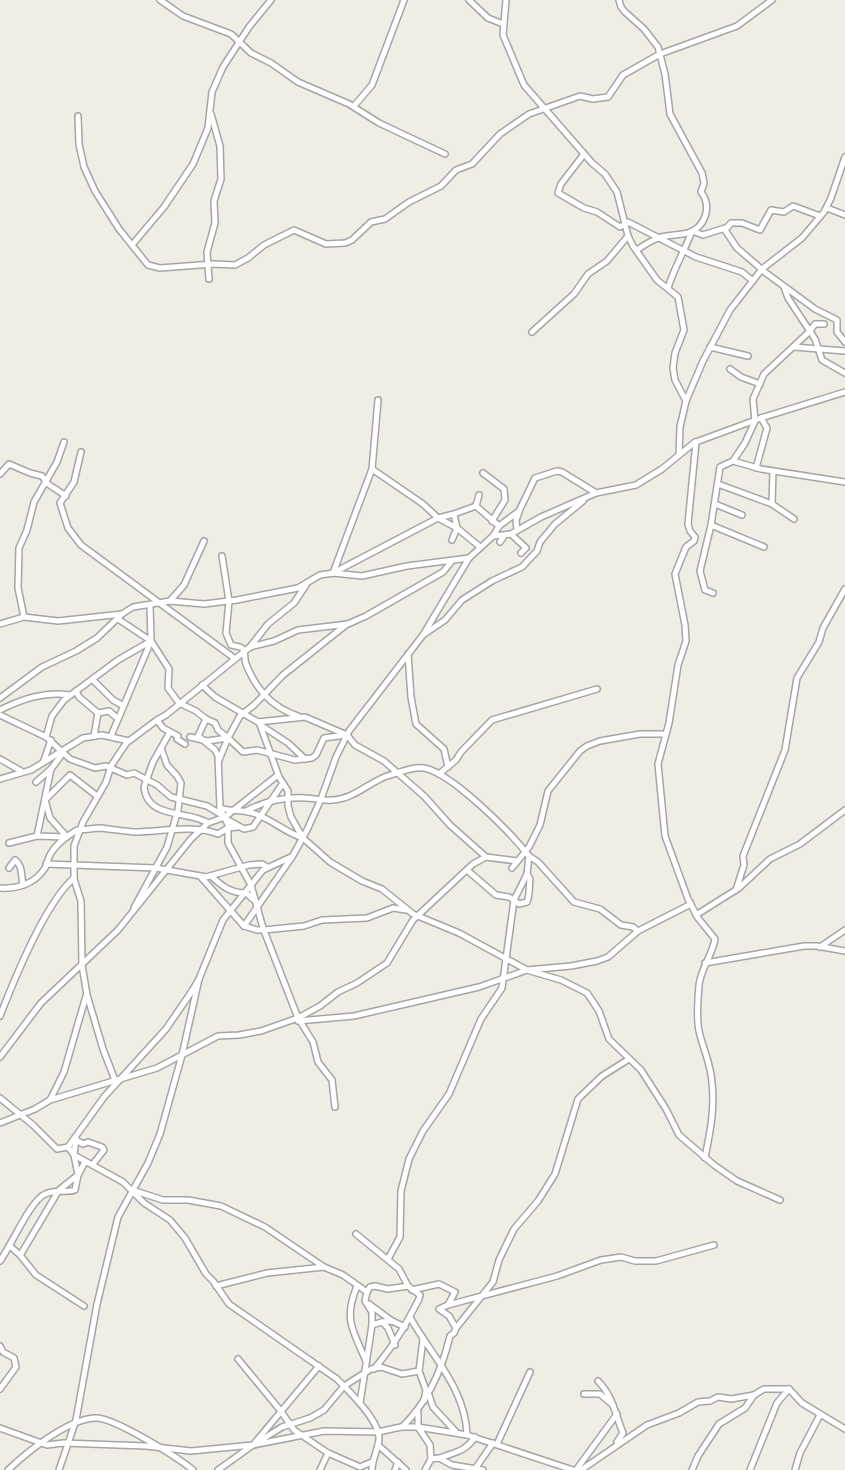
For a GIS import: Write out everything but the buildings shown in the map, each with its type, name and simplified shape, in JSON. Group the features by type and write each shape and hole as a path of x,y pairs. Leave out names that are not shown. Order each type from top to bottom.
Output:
{"street":[{"path":"160,0 177,12 226,31 256,56 271,63 298,82 354,106 379,122 445,154"},
{"path":"132,245 164,208 193,164 208,128 210,108 217,79 240,42 271,0"},
{"path":"354,106 372,85 404,0"},
{"path":"469,0 488,18 503,24"},
{"path":"506,0 503,24 506,45 524,85 544,109 571,136 584,154 605,174 617,192 628,236 657,280 678,297 682,310 684,330 675,353 673,368 675,380 686,401"},
{"path":"620,0 620,7 654,40 665,74 670,114 702,173 704,183 700,192 706,199 707,212 692,231 684,252 675,264 668,288"},
{"path":"78,116 79,144 84,167 95,191 148,265 160,268 208,264 235,265 248,258 264,245 294,230 326,244 345,243 352,240 371,222 385,218 409,202 441,186 456,170 472,164 500,134 529,114 580,96 593,99 608,97 623,75 660,54 737,26 772,0"},
{"path":"209,279 207,252 214,223 214,201 222,179 220,146 210,108"},
{"path":"584,154 561,184 558,193 597,212 620,227 625,226 628,222 684,252 742,272 753,281"},
{"path":"679,454 680,427 686,401 710,347 730,310 762,269 802,238 820,216 826,208 845,157"},
{"path":"637,250 657,239 692,231 703,235 725,228 731,223 742,223 760,230 771,210 784,212 793,206 820,216"},
{"path":"826,208 845,215"},
{"path":"725,228 737,248 762,269 815,308 837,320 837,332 845,342"},
{"path":"532,332 574,294 588,274 607,261 628,236"},
{"path":"784,286 788,298 810,331 822,360 845,373"},
{"path":"712,593 705,590 700,570 711,525 720,467 733,461 755,421 753,399 764,374 794,347 815,324 824,324"},
{"path":"710,347 748,356"},
{"path":"794,347 845,351"},
{"path":"730,370 741,377 760,384"},
{"path":"493,536 511,534 541,517 596,493 636,485 662,469 696,442 761,418 845,392"},
{"path":"333,573 372,469 378,400"},
{"path":"756,468 767,428 761,418"},
{"path":"24,617 18,588 19,548 27,530 34,502 57,462 64,442"},
{"path":"696,442 688,524 695,537 694,541 682,553 675,574 685,625 686,641 658,764 665,836 696,915 716,939 712,954 705,963 699,985 698,1022 712,1083 713,1122 705,1158"},
{"path":"81,452 74,482 60,503 68,528 81,545 234,658"},
{"path":"733,461 756,468 845,482"},
{"path":"1,470 9,464 42,476 66,496"},
{"path":"372,469 423,504 438,518 458,528 480,547"},
{"path":"517,530 516,520 519,511 535,478 557,471 596,493"},
{"path":"772,504 774,471"},
{"path":"483,473 504,489 505,500 492,521"},
{"path":"718,484 772,504 794,519"},
{"path":"476,506 478,496"},
{"path":"423,635 445,620 462,600 492,581 522,566 537,551 540,542 555,524 587,497"},
{"path":"715,504 742,515"},
{"path":"333,573 438,518 476,506"},
{"path":"476,506 499,526"},
{"path":"244,926 303,838 321,799 335,759 346,735 423,635 470,558 493,536 499,526 519,511"},
{"path":"452,540 458,528 454,514"},
{"path":"711,525 764,547"},
{"path":"511,534 526,548 521,553"},
{"path":"500,542 504,536"},
{"path":"170,601 184,585 204,541"},
{"path":"222,556 229,601 226,633 231,645 242,648 246,664 263,695 280,709 318,721 346,735 354,744 376,754 486,857"},
{"path":"0,698 42,667 90,642 120,616 133,608 170,601 204,604 229,601 306,584 320,575 333,573 362,576 407,566 470,558"},
{"path":"218,763 228,738 242,714 283,674 348,624 366,616 443,572 452,561"},
{"path":"117,1081 102,1050 87,995 82,965 81,901 74,878 74,846 80,829 106,782 111,766 127,742 166,715 234,658 250,647 268,624 294,604 306,584"},
{"path":"736,890 744,865 743,856 785,750 797,678 819,642 822,628 845,589"},
{"path":"111,736 122,705 151,641 150,605"},
{"path":"0,624 24,617 58,621 120,616 151,641 169,669 168,688 179,703 215,723 218,730 243,752 256,750 273,756 296,760 305,759 316,755 324,738 346,735"},
{"path":"250,647 274,641 298,630 348,624"},
{"path":"43,763 52,716 70,695 118,660 151,641"},
{"path":"408,653 411,697 416,724 444,749 448,767"},
{"path":"93,680 113,700 122,705"},
{"path":"202,686 214,697 288,743 305,759"},
{"path":"439,774 448,767 492,720 597,689"},
{"path":"76,691 79,698 98,713 109,711 117,718"},
{"path":"0,710 40,695 55,692 70,695"},
{"path":"94,736 98,713"},
{"path":"0,715 48,739 70,759 95,768 111,766 121,773 134,773 147,779 164,793 179,801 207,806 244,829 253,827 283,783"},
{"path":"260,724 301,717"},
{"path":"206,719 198,736 215,750 218,763 220,808 226,818 228,843 251,885 264,930 298,1019 313,1042 318,1062 332,1080 335,1107"},
{"path":"157,720 185,744"},
{"path":"260,724 273,756 278,775 288,790 291,817 303,838 330,862 357,878 382,889 407,910 459,933 527,970 561,980 587,993 599,1011 609,1039 647,1079 679,1135 705,1158 746,1187 780,1200"},
{"path":"170,732 147,779 144,790 148,798 161,810 176,816 197,818 208,823"},
{"path":"388,1259 400,1237 400,1191 409,1160 423,1132 449,1094 481,1019 502,988 514,900 527,874 527,853 540,825 548,791 580,751 587,746 600,741 640,734 665,734"},
{"path":"0,779 10,774 31,770 83,738 111,736 127,742"},
{"path":"190,737 212,741 228,738"},
{"path":"132,912 140,893 156,868 172,830 179,801 180,783 178,776 166,766 161,748"},
{"path":"36,782 52,769 63,752"},
{"path":"0,759 21,771"},
{"path":"220,808 246,810 288,798 332,800 358,793 381,778 424,768 439,774 497,820 574,902 600,909 621,925 633,927 638,931"},
{"path":"37,836 52,769"},
{"path":"0,774 10,774"},
{"path":"45,800 70,775 97,796"},
{"path":"0,1057 41,1004 72,972 82,965 118,930 190,838 208,823 226,818 278,775"},
{"path":"45,800 50,818 67,837"},
{"path":"246,810 262,816 288,833 303,838"},
{"path":"696,915 736,890 770,859 800,844 845,810"},
{"path":"0,888 23,885 35,879 46,864 51,853 67,837 80,829 172,830 202,828 218,834 228,828 238,827"},
{"path":"10,842 37,836 67,837"},
{"path":"512,868 527,853"},
{"path":"13,857 20,862 22,867 23,885"},
{"path":"59,1470 70,1444 76,1420 97,1304 118,1217 148,1163 160,1134 182,1055 199,979 223,920 267,867 292,857"},
{"path":"298,1019 329,1001 342,989 387,963 402,935 418,916 478,860 486,857 517,861"},
{"path":"9,868 15,860 22,867"},
{"path":"46,864 156,868 200,876 211,876 258,864 267,867"},
{"path":"467,870 496,895 514,900 519,904 527,902 530,879 527,874"},
{"path":"200,876 244,926 257,930 304,926 322,920 367,918 393,908 407,910"},
{"path":"211,876 234,893 246,893 257,905"},
{"path":"0,1016 33,941 54,904 74,878"},
{"path":"0,1123 22,1115 50,1100 157,1068 218,1036 246,1034 298,1019 354,1016 479,987 527,970 571,966 597,961 608,957 638,931 691,904"},
{"path":"820,947 845,930"},
{"path":"705,963 804,946 845,951"},
{"path":"0,1098 22,1115 57,1149 68,1147 117,1081 166,1029 199,979"},
{"path":"50,1100 64,1072 87,995"},
{"path":"401,1427 418,1412 429,1395 450,1336 454,1334 456,1328 493,1282 500,1260 514,1229 538,1201 555,1174 578,1099 602,1076 629,1060"},
{"path":"76,1138 74,1155 78,1175"},
{"path":"76,1138 83,1144 88,1142 102,1147 104,1150 100,1158 93,1164"},
{"path":"68,1147 74,1155 85,1162 93,1164 133,1190 163,1200 188,1200 220,1206 265,1227 324,1267 343,1275 367,1292"},
{"path":"59,1190 75,1190 78,1175 85,1162"},
{"path":"0,1261 26,1217 42,1196 59,1190 78,1175"},
{"path":"20,1255 44,1218 59,1190"},
{"path":"133,1190 144,1203 162,1213 176,1226 206,1274 229,1304 319,1366 344,1386 360,1403 378,1432 378,1445 372,1462 372,1470"},
{"path":"218,1470 254,1445 290,1425 310,1418 324,1410 344,1386 374,1369 395,1345 411,1319 420,1295 410,1288 399,1269 356,1234"},
{"path":"456,1328 449,1316 439,1309 557,1276 601,1260 621,1257 635,1261 656,1261 714,1245"},
{"path":"10,1247 20,1255 36,1276 84,1306"},
{"path":"216,1286 267,1272 324,1267"},
{"path":"360,1403 372,1324 372,1312 365,1300 370,1287 375,1286 388,1289 439,1284 455,1292 448,1305"},
{"path":"357,1286 352,1299 350,1323 366,1361"},
{"path":"365,1300 392,1321 405,1327"},
{"path":"411,1319 439,1366 457,1391 466,1425 466,1435"},
{"path":"372,1324 392,1321"},
{"path":"382,1322 388,1328 395,1345"},
{"path":"423,1339 419,1371 426,1390 424,1401"},
{"path":"0,1346 3,1352 14,1358 16,1368 0,1389"},
{"path":"238,1359 299,1434 328,1454 360,1467 372,1462"},
{"path":"254,1445 280,1410 319,1366"},
{"path":"374,1369 381,1367 402,1374 419,1371"},
{"path":"475,1469 495,1443 530,1372"},
{"path":"598,1381 605,1389 614,1406 623,1433 613,1448"},
{"path":"692,1470 698,1456 719,1424 745,1408 754,1396 764,1389 789,1389 802,1403 845,1429"},
{"path":"750,1470 777,1403 789,1389"},
{"path":"584,1394 600,1394 614,1406"},
{"path":"429,1395 433,1407 458,1433"},
{"path":"581,1470 647,1425 679,1413 698,1402 710,1401 718,1397 731,1399 754,1396"},
{"path":"418,1412 418,1427 429,1440 431,1459 425,1468 420,1470"},
{"path":"0,1428 42,1444 160,1447 191,1451 254,1445 299,1434 324,1431 378,1432 401,1427 418,1427 475,1437 574,1470 617,1414"},
{"path":"795,1470 800,1453 820,1415"},
{"path":"8,1470 28,1451 74,1424 95,1418 160,1447 193,1470"},
{"path":"431,1459 461,1452 470,1445 475,1437"},
{"path":"378,1445 406,1470"},
{"path":"320,1470 328,1454"},
{"path":"439,1458 451,1468 483,1470"},
{"path":"396,1470 398,1462"}]}
